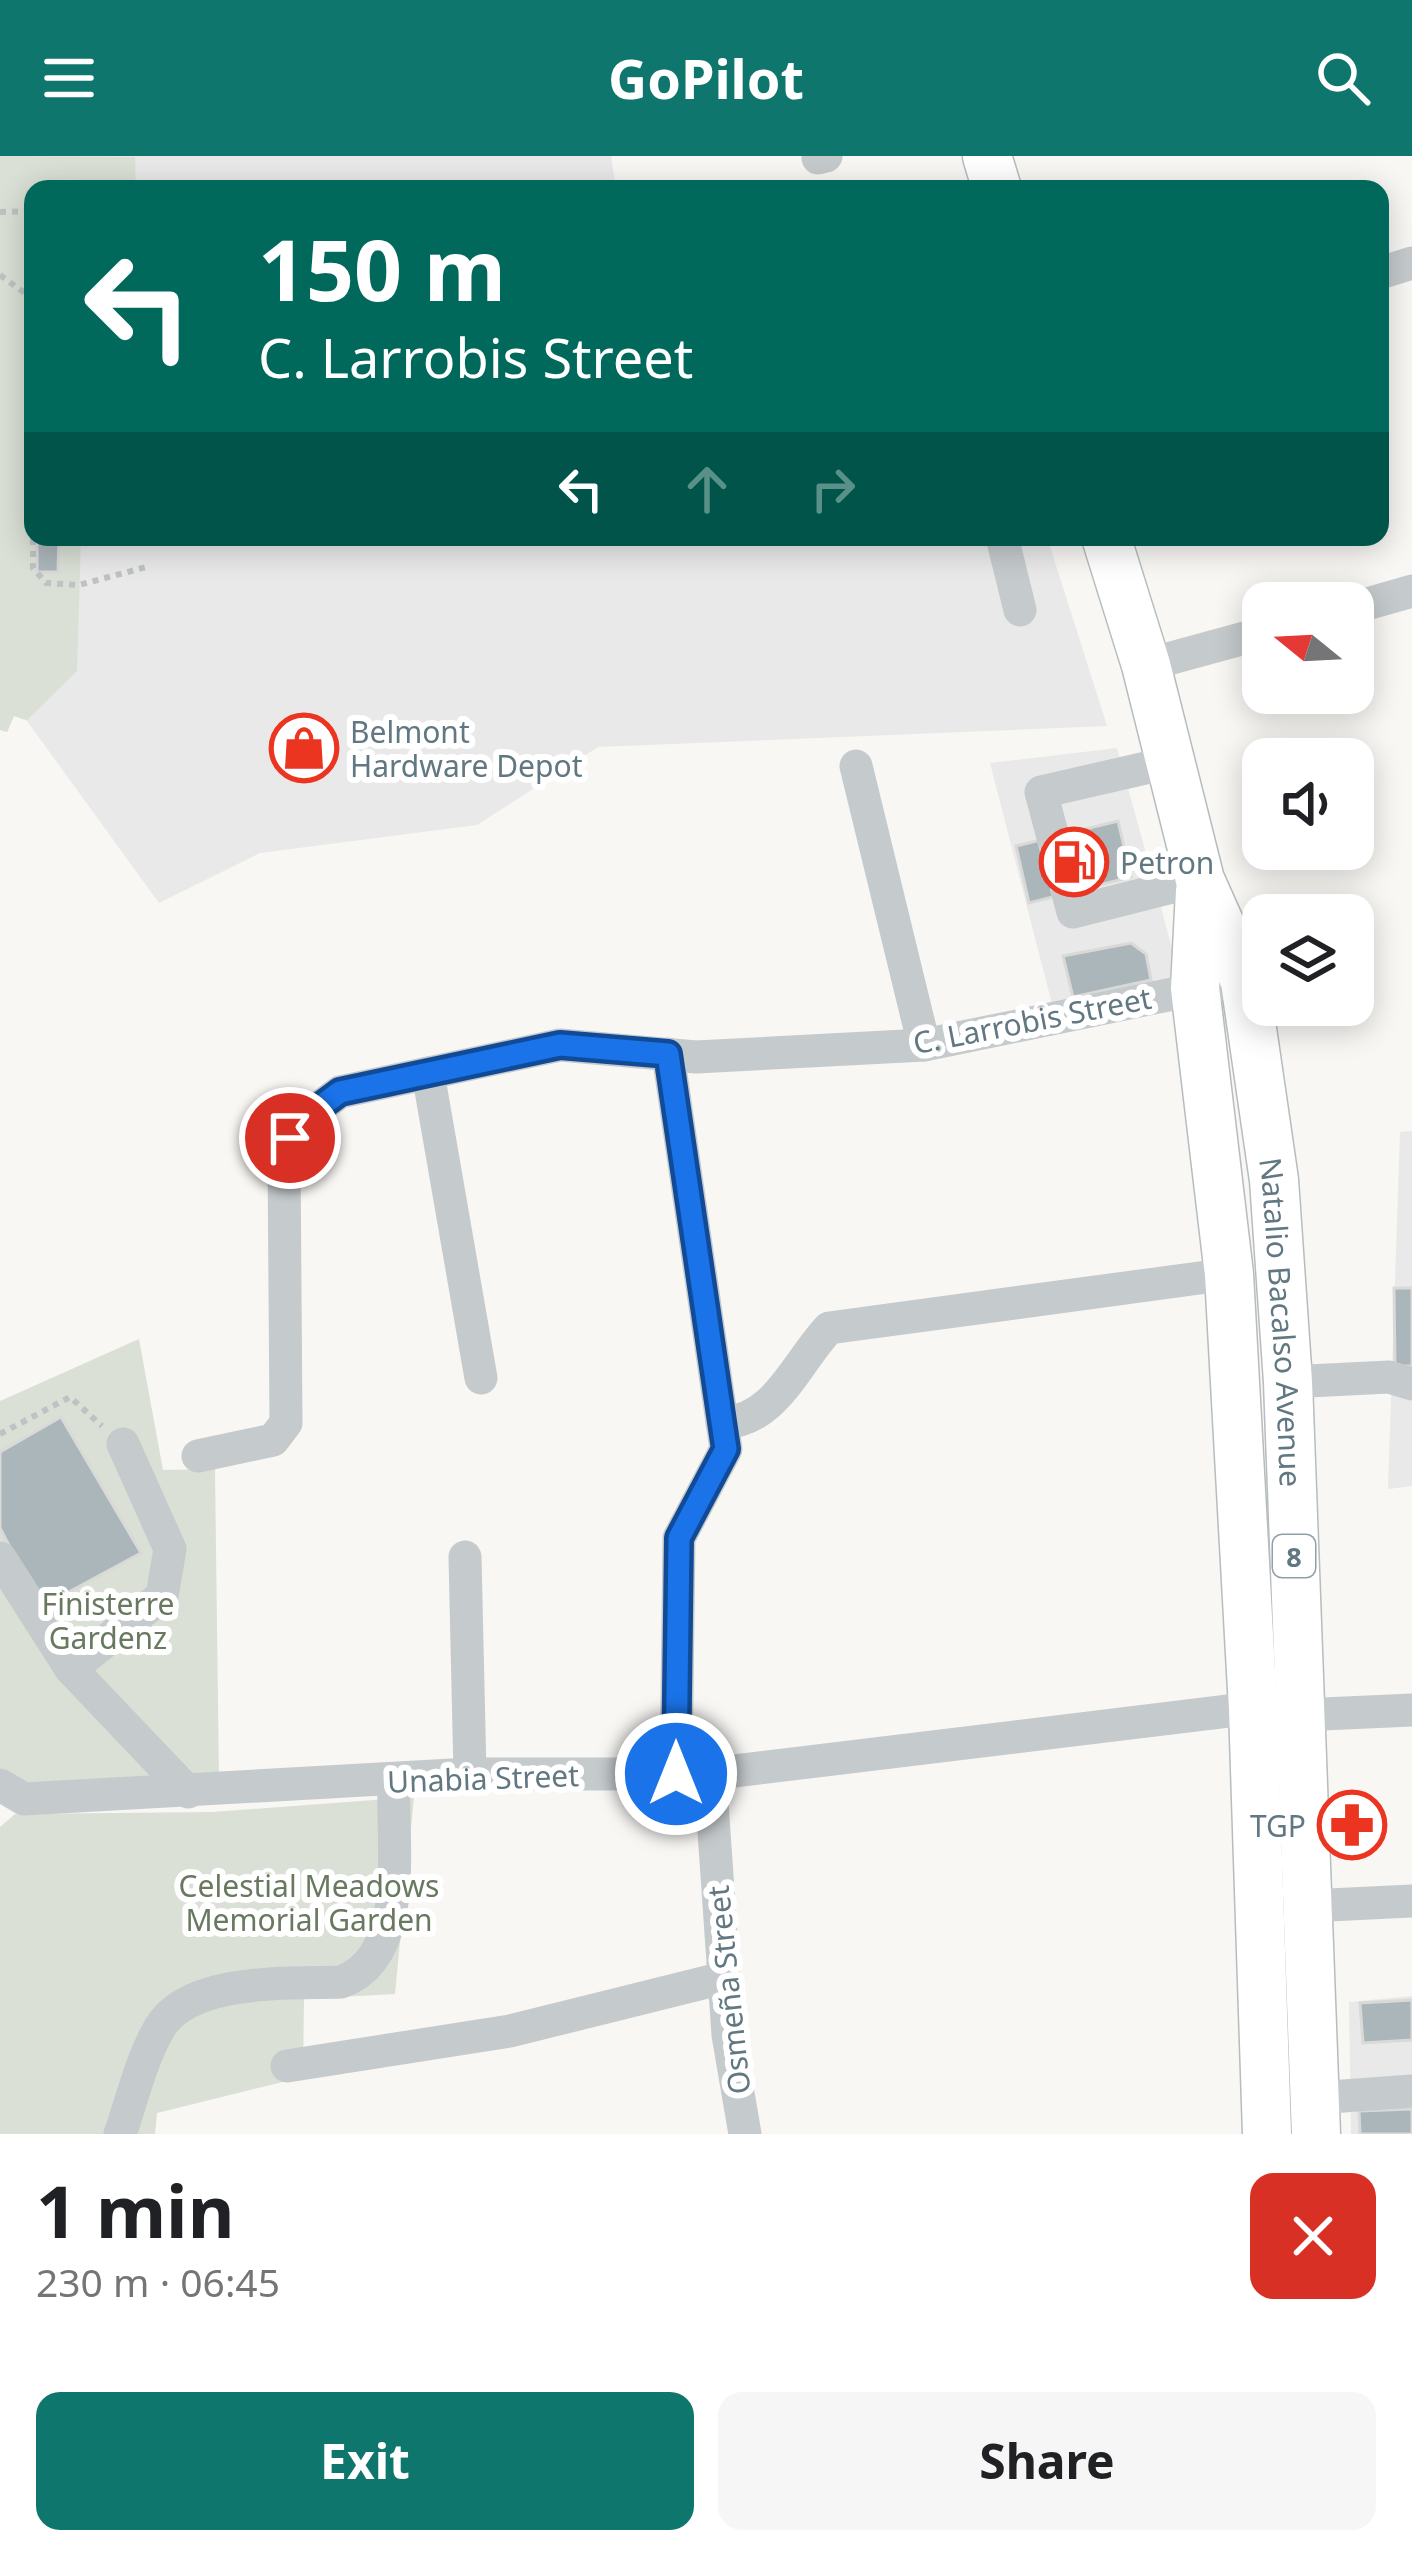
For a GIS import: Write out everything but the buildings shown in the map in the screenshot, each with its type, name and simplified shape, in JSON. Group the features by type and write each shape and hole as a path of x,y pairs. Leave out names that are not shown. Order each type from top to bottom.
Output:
{"highway":[{"name":"Natalio Bacalso Avenue","path":"1109,546 1146,664 1200,880 1242,974"},
{"name":"Natalio Bacalso Avenue","path":"1200,880 1195,988 1229,1274 1253,1708 1267,2134"},
{"name":"Natalio Bacalso Avenue","path":"1252,1026 1274,1180 1288,1382 1316,2116"}],"street":[{"path":"1004,546 1020,610"},
{"path":"1374,602 1411,592"},
{"path":"1146,664 1242,639"},
{"path":"1053,837 1041,792 1172,762"},
{"path":"856,766 924,1045"},
{"path":"1067,893 1073,912 1200,880"},
{"name":"C. Larrobis Street","path":"198,1456 273,1440 286,1423 284,1155 301,1121 340,1092 560,1045 668,1054 924,1045 1242,981"},
{"name":"Osmeña Street","path":"668,1054 726,1449 679,1538 693,1774 745,2134"},
{"path":"428,1073 481,1378"},
{"path":"722,1424 747,1422 764,1412 829,1328 1229,1274"},
{"path":"1288,1382 1389,1377 1412,1384"},
{"path":"71,1669 162,1596 170,1549 123,1444"},
{"path":"465,1557 470,1774"},
{"path":"0,1558 71,1669 188,1792"},
{"name":"Unabia Street","path":"0,1785 24,1799 470,1774 693,1774 1253,1708"},
{"path":"1301,1715 1412,1710"},
{"path":"120,2134 157,2031 180,2006 233,1986 341,1982 355,1977 379,1952 389,1917 394,1780"},
{"path":"1308,1906 1412,1901"},
{"path":"287,2066 510,2031 722,1978"},
{"path":"1316,2116 1412,2091"}],"path":[{"path":"33,546 33,568 46,583 79,585 150,566"},
{"path":"0,1434 70,1396 123,1444"}],"shaded area":[{"path":"0,156 611,156 615,180 24,180 24,546 1050,546 1107,726 598,747 477,825 260,853 159,903 27,721 14,716 7,732 0,730"},
{"path":"1117,748 1180,977 1052,1004 990,763"},
{"path":"1412,1131 1412,1486 1388,1489 1400,1132"},
{"path":"1412,1996 1412,2134 1351,2134 1349,2002"}],"green space":[{"path":"0,156 135,157 136,180 24,180 24,546 81,546 77,671 27,720 14,716 7,732 0,730"},
{"name":"Finisterre Gardenz","path":"139,1339 163,1470 215,1469 219,1780 26,1787 0,1771 0,1401"},
{"name":"Celestial Meadows Memorial Garden","path":"414,1797 395,1994 304,1999 303,2077 157,2113 155,2134 0,2134 0,1827 15,1814 213,1812"}],"tunnel":[{"path":"1053,837 1068,893"}],"place":[{"name":"Belmont Hardware Depot","path":"304,748"},
{"name":"Petron","path":"1074,862"},
{"name":"TGP","path":"1352,1825"}],"route":[{"path":"290,1138 301,1121 340,1092 560,1045 668,1054 726,1449 679,1538 676,1774"}]}
